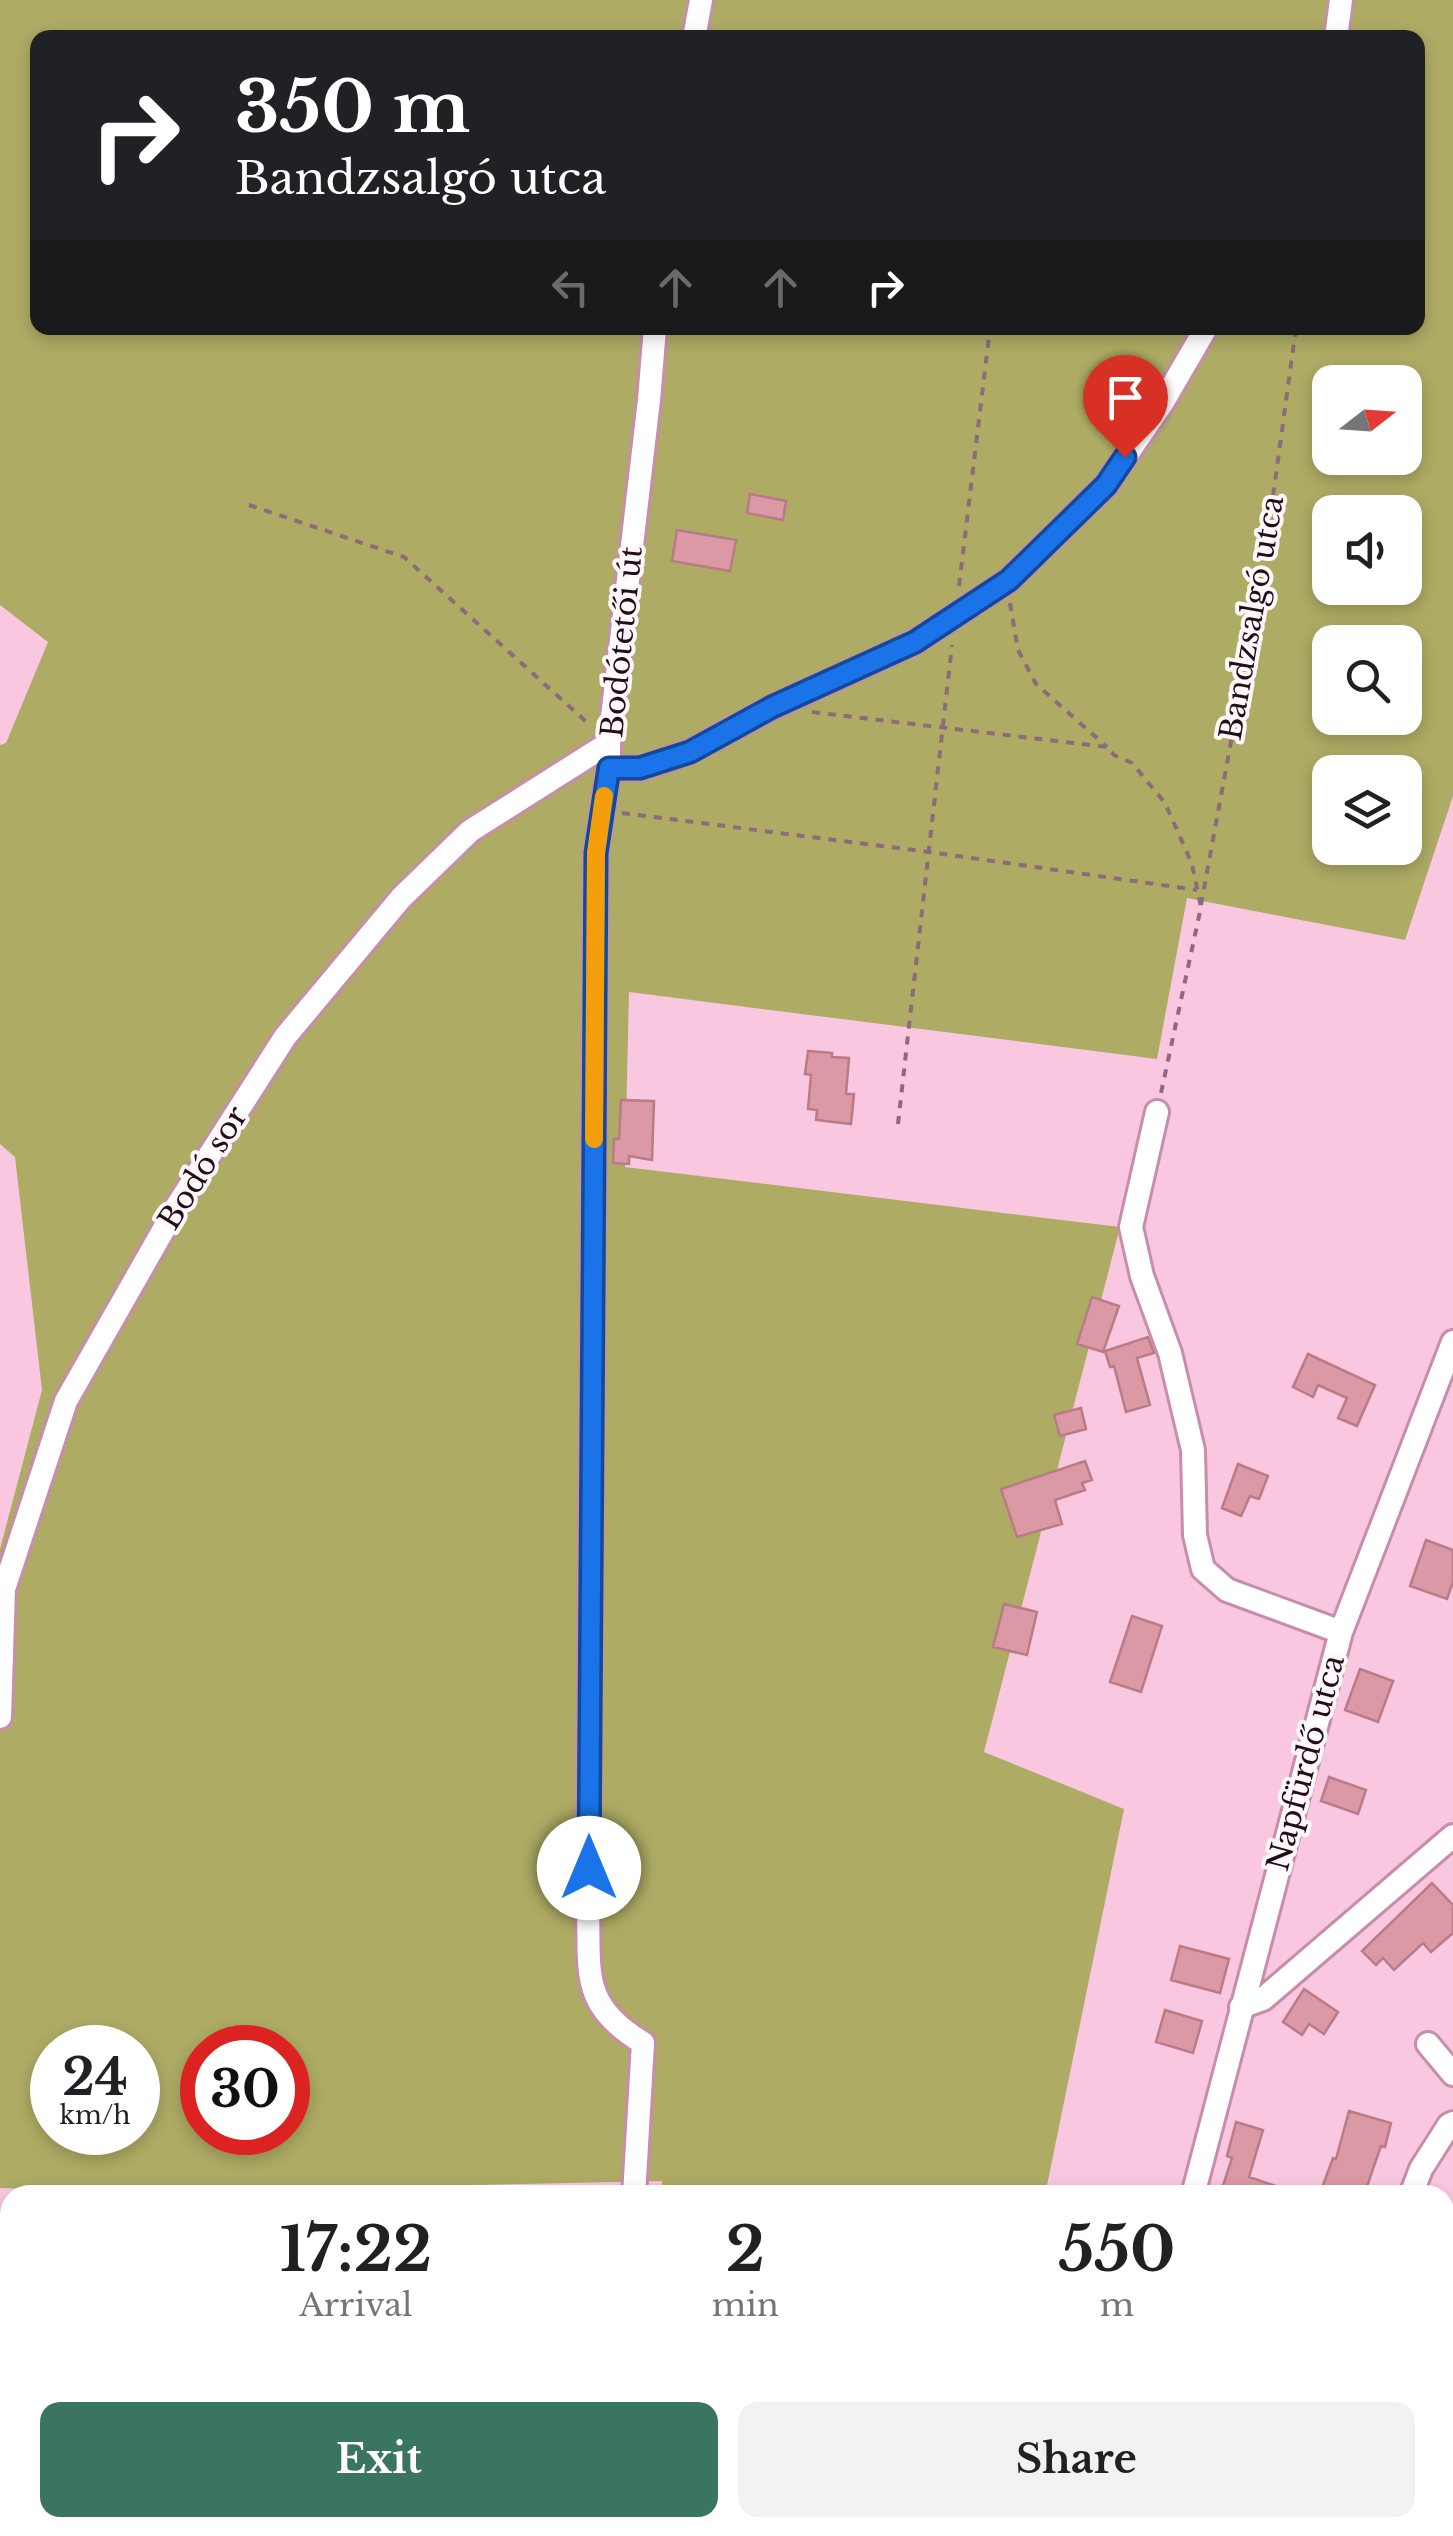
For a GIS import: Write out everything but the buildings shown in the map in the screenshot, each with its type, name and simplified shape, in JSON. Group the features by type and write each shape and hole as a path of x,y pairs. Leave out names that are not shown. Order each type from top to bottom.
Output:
{"street":[{"path":"695,30 701,0"},
{"path":"1337,30 1341,0"},
{"name":"Bodótetői út","path":"635,2185 643,2043 614,2024 599,2005 590,1977 596,853 609,768 654,335"},
{"path":"609,768 640,768 690,752 772,707 915,642 1009,580 1106,485 1163,402 1202,335"},
{"name":"Bodó sor","path":"0,1717 4,1589 66,1401 176,1206 285,1036 401,898 470,830 609,743"},
{"path":"1157,1112 1131,1227 1142,1276 1170,1352 1193,1450 1195,1534 1203,1569 1227,1590 1341,1632"},
{"name":"Napfürdő utca","path":"1196,2185 1341,1632 1453,1342"},
{"path":"1241,2008 1263,2000 1453,1836"},
{"path":"1428,2044 1453,2074"},
{"path":"1415,2185 1421,2169 1453,2123"}],"path":[{"name":"Bandzsalgó utca","path":"1157,1112 1201,907 1264,562 1295,335"},
{"path":"249,505 404,557 609,743"},
{"path":"1009,580 1018,650 1036,684 1114,755 1132,762 1165,803 1192,864 1201,907"},
{"path":"810,712 1106,747"},
{"path":"602,811 1197,890"},
{"path":"898,1124 928,852"}],"shaded area":[{"path":"0,0 1453,0 1453,796 1405,940 1187,898 1157,1059 629,992 625,1167 1120,1227 984,1752 1124,1809 1047,2185 662,2185 662,2181 0,2185 0,1549 42,1390 15,1157 0,1144 0,745 6,743 48,642 0,605"}],"slow traffic":[{"path":"594,1139 596,853 604,796"}],"route":[{"path":"589,1868 596,853 609,768 640,768 690,752 772,707 915,642 1009,580 1106,485 1125,457"}]}
